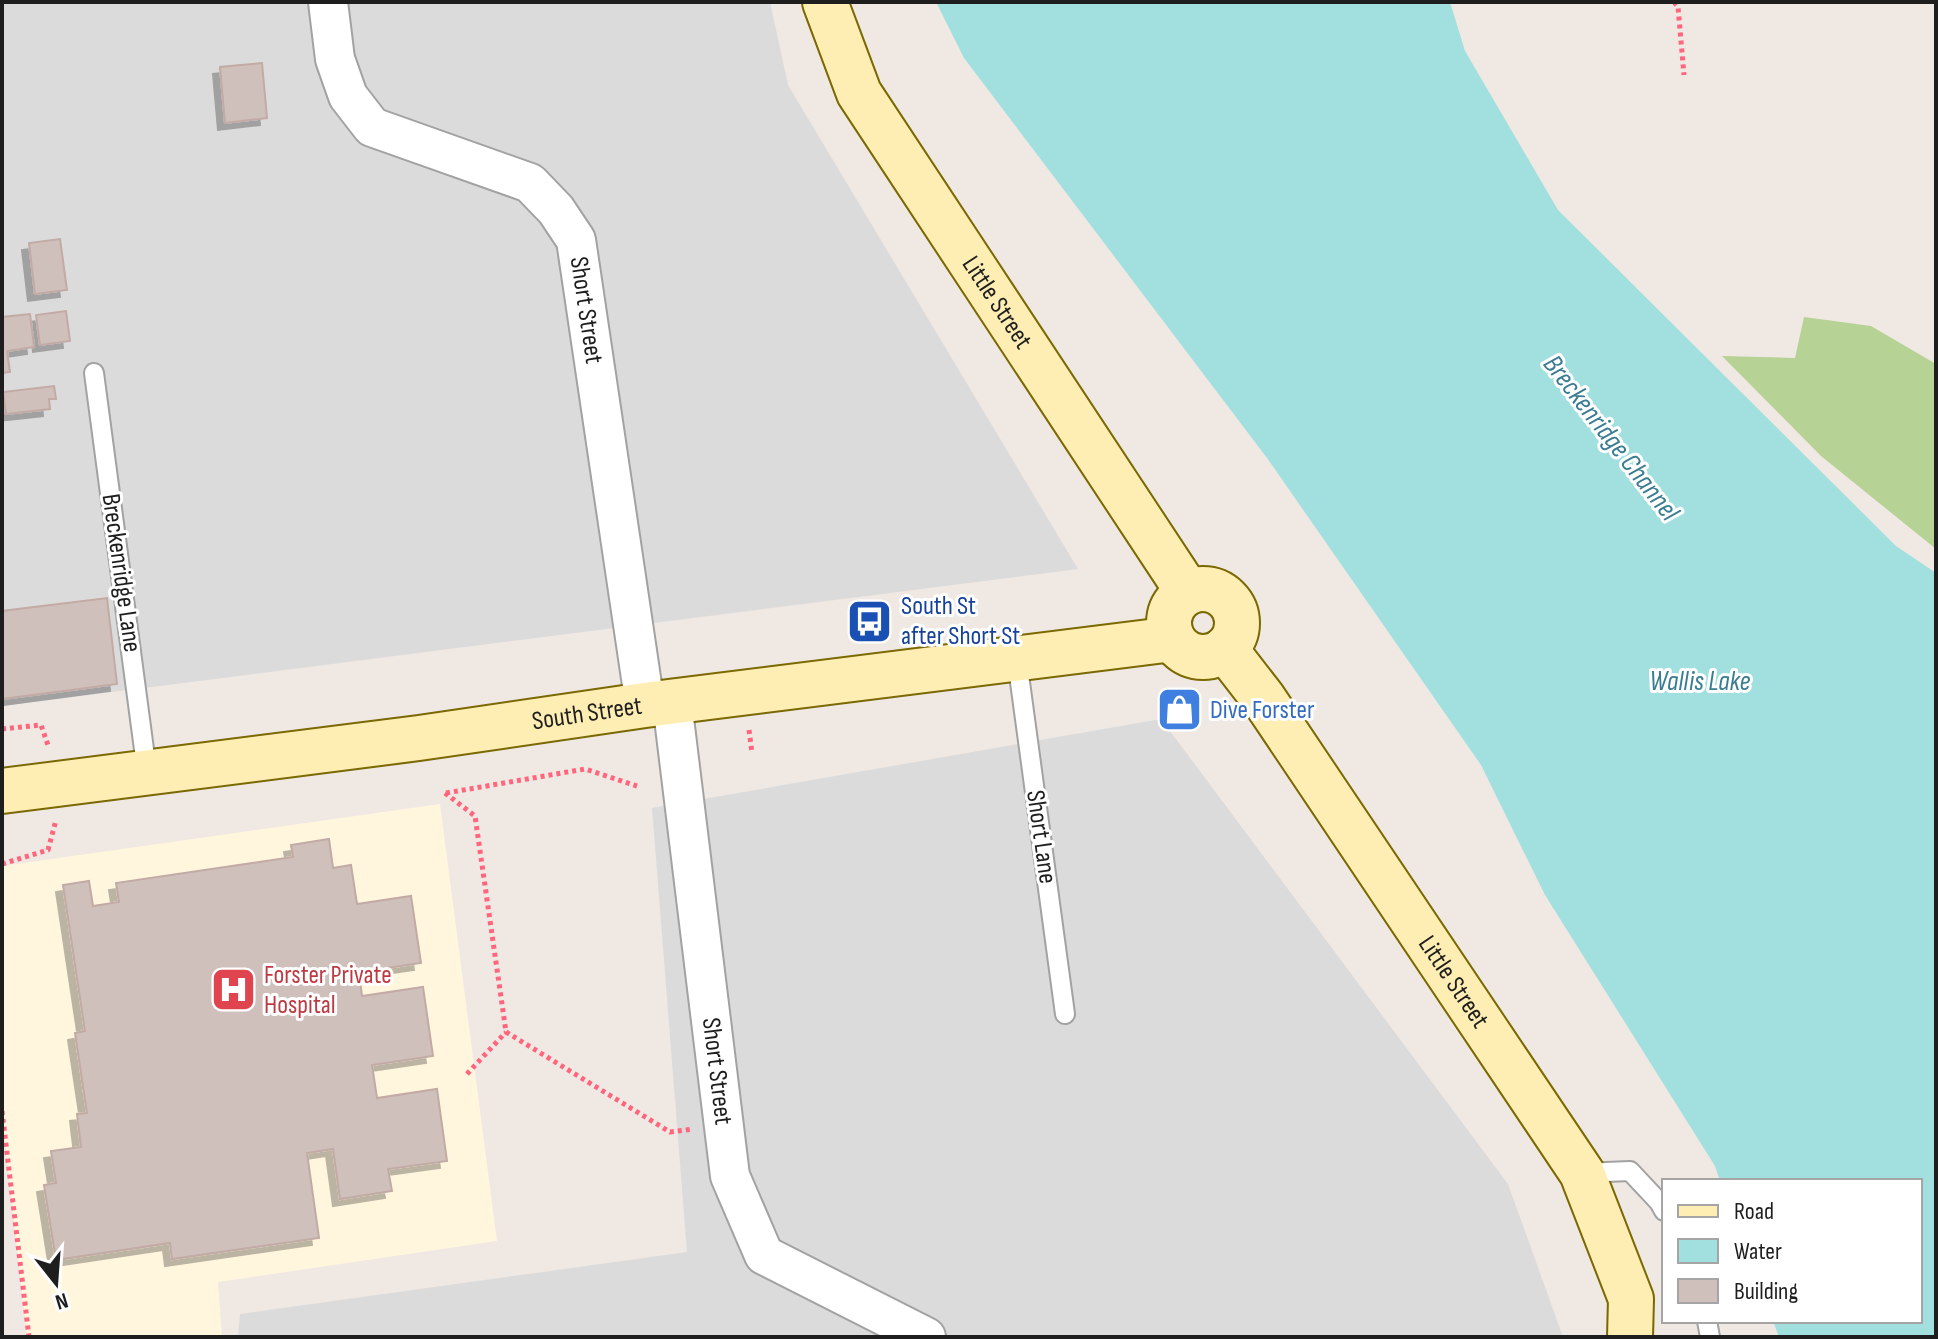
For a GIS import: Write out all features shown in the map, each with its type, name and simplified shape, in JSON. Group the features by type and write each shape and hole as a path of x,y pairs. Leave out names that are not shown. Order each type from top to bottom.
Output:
{"street":[{"name":"Short Street","path":"328,2 335,59 348,96 372,127 530,183 556,210 576,240 658,704 730,1176 764,1255 926,1337"},
{"name":"Little Street","path":"825,2 859,93 1188,592"},
{"path":"1207,589 1219,593 1236,613 1237,628 1225,649 1215,655 1198,657 1187,653 1173,639 1169,628 1171,609 1188,592 1207,589"},
{"name":"South Street","path":"2,791 1173,639"},
{"name":"Little Street","path":"1225,649 1263,698 1582,1173 1631,1299 1630,1337"}],"lane":[{"name":"Breckenridge Lane","path":"94,373 147,772"},
{"name":"Short Lane","path":"1017,660 1065,1014"},
{"path":"1582,1173 1630,1171 1662,1207"}],"path":[{"path":"1674,2 1678,7 1684,75"},
{"path":"506,1032 475,816 445,793 585,769 637,786"},
{"path":"506,1032 670,1132 724,1126"},
{"path":"467,1074 506,1032"},
{"path":"2,1111 29,1337"}],"shaded area":[{"path":"2,2 770,2 788,85 1078,569 2,706"},
{"path":"1161,719 1508,1184 1563,1337 238,1337 240,1314 687,1252 652,808"},
{"name":"Forster Private Hospital","path":"440,804 497,1241 218,1282 222,1337 27,1337 2,1114 2,866"}],"green space":[{"path":"1804,317 1871,326 1936,364 1936,549 1821,456 1722,356 1795,358"}],"water":[{"name":"Wallis Lake","path":"936,2 1450,2 1465,51 1558,210 1896,546 1936,573 1936,1337 1779,1337 1774,1323 1922,1323 1922,1179 1719,1179 1715,1166 1545,895 1481,765 1267,458 964,58"}],"building":[{"path":"262,63 267,118 225,123 220,67"},
{"path":"60,239 67,290 35,294 29,243"},
{"path":"66,311 70,341 40,345 36,315"},
{"path":"30,314 34,347 7,351 10,372 2,373 2,317"},
{"path":"54,386 56,399 49,399 50,409 6,414 3,392"},
{"path":"107,598 117,684 2,699 2,611"},
{"path":"329,839 333,868 351,865 357,904 411,896 421,963 359,972 362,996 423,987 433,1056 372,1065 377,1098 437,1089 447,1161 388,1169 392,1191 340,1199 333,1149 307,1153 319,1238 172,1259 170,1243 56,1260 44,1185 56,1183 51,1151 81,1147 77,1114 87,1113 75,1033 85,1031 63,885 89,881 93,906 119,902 116,883 293,857 291,845"}],"place":[{"name":"South St after Short St","path":"870,621"},
{"name":"Dive Forster","path":"1179,710"},
{"name":"Forster Private Hospital","path":"233,990"}],"water label":[{"name":"Breckenridge Channel","path":"1611,438"}]}
